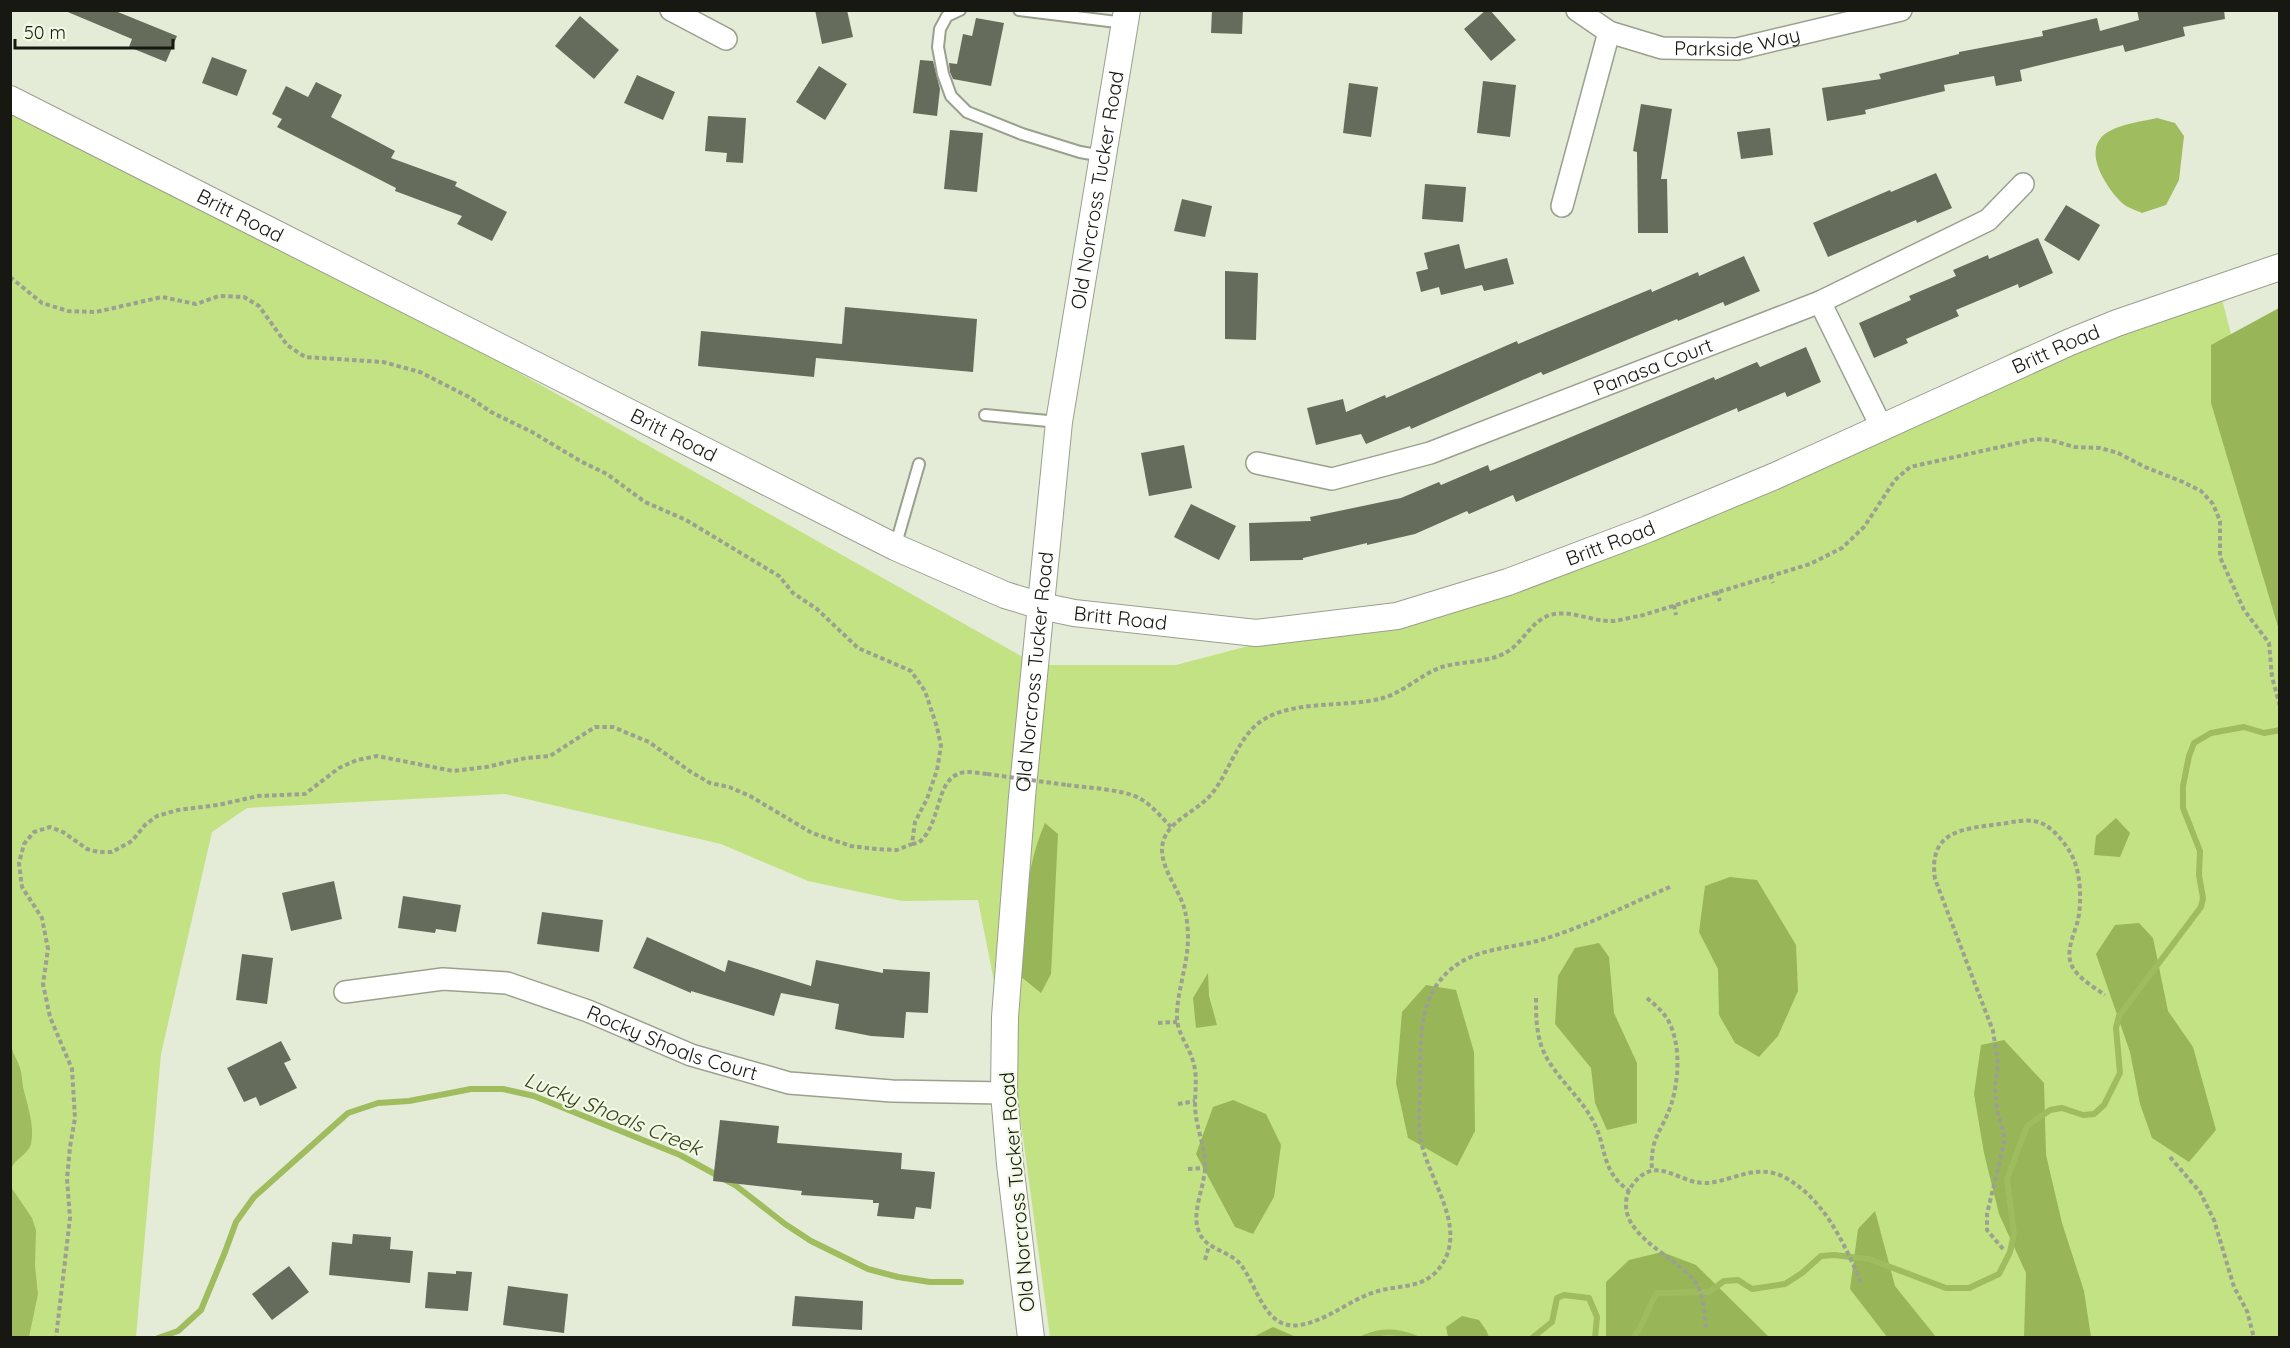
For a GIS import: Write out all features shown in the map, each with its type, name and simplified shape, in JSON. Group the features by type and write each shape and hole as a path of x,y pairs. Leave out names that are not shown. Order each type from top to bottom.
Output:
{"street":[{"path":"671,10 726,39"},
{"name":"Parkside Way","path":"1577,10 1609,32 1662,48 1737,49 1901,10"},
{"name":"Old Norcross Tucker Road","path":"1031,1338 1010,1164 1004,1093 1005,1017 1022,797 1059,422 1126,17"},
{"path":"1562,206 1609,32"},
{"name":"Britt Road","path":"10,99 895,547 1005,595 1074,613 1256,633 1397,616 1508,582 1648,529 1775,476 1881,426 2089,334 2280,267"},
{"name":"Panasa Court","path":"1257,463 1332,479 1430,453 1820,302 1988,220 2023,184"},
{"path":"1820,302 1881,426"},
{"name":"Rocky Shoals Court","path":"345,992 443,979 507,983 588,1011 691,1055 789,1083 892,1091 1004,1093"}],"lane":[{"path":"960,10 947,16 940,29 938,47 942,74 951,96 967,112 1080,152 1103,156"},
{"path":"1020,10 1126,17"},
{"path":"985,415 1059,422"},
{"path":"895,547 919,464"}],"path":[{"path":"10,278 42,303 68,311 96,312 162,297 196,304 219,296 244,297 259,306 287,345 305,357 382,362 420,372 607,474 645,502 686,520 779,576 793,593 824,615 858,648 911,671 925,691 941,746 937,770 927,799 915,822 912,844"},
{"path":"1671,887 1542,940 1508,946 1469,957 1448,972 1431,993 1422,1021 1420,1136 1426,1158 1442,1194 1448,1217 1449,1242 1445,1259 1432,1275 1414,1285 1374,1292 1335,1314 1300,1325 1284,1325 1272,1318 1240,1264 1230,1255 1209,1245 1200,1237 1196,1221 1205,1159 1195,1110 1197,1080 1193,1061 1177,1022 1188,936 1186,912 1163,855 1163,842 1171,827 1212,794 1239,744 1257,723 1271,716 1306,707 1386,697 1437,669 1465,661 1492,658 1510,650 1539,620 1553,614 1567,613 1611,621 1640,616 1809,564 1842,548 1864,527 1895,480 1910,467 2036,439 2050,440 2075,447 2100,448 2118,453 2201,491 2212,504 2220,521 2220,557 2244,610 2269,643 2272,677 2280,706"},
{"path":"1770,575 1773,583"},
{"path":"1716,591 1720,601"},
{"path":"1674,605 1676,615"},
{"path":"56,1338 69,1227 67,1179 69,1146 75,1118 72,1069 50,1017 43,984 48,949 42,918 22,887 18,863 24,844 34,832 50,827 63,832 87,849 112,852 132,841 145,825 157,816 178,810 218,806 258,796 304,794 339,768 357,760 377,756 453,771 486,767 526,758 550,756 595,727 613,727 649,742 710,783 729,787 750,796 812,833 851,846 897,850 918,843 931,830 942,793 949,780 958,773 987,774 1123,793 1138,798 1155,810 1171,827"},
{"path":"2003,1249 1987,1230 1987,1214 2005,1139 1997,1109 1995,1087 1998,1063 1993,1031 1935,879 1933,867 1942,842 1960,830 2022,821 2035,821 2045,825 2058,837 2071,852 2079,887 2079,912 2069,946 2070,960 2074,971 2105,995"},
{"path":"1536,998 1536,1024 1542,1048 1556,1073 1579,1098 1592,1119 1599,1133 1605,1161 1612,1174 1629,1191"},
{"path":"1647,998 1660,1009 1669,1022 1677,1062 1676,1085 1670,1107 1652,1147 1652,1171"},
{"path":"1158,1023 1177,1022"},
{"path":"1178,1104 1195,1101"},
{"path":"2170,1157 2200,1192 2214,1220 2234,1287 2247,1311 2254,1338"},
{"path":"1188,1169 1204,1168"},
{"path":"1706,1328 1702,1299 1695,1282 1635,1229 1628,1217 1626,1206 1629,1191 1638,1178 1652,1171 1663,1170 1696,1182 1706,1183 1756,1171 1775,1173 1803,1190 1824,1213 1844,1244 1862,1284"},
{"path":"1205,1260 1209,1245"}],"shaded area":[{"path":"11,86 1037,665 1176,665 1362,616 1721,514 2016,350 2216,275 2280,528 2279,1337 1050,1337 1019,1108 978,900 902,901 808,881 721,844 505,794 247,808 212,832 161,1054 136,1337 11,1337"},
{"path":"2157,118 2175,123 2184,136 2179,180 2166,205 2142,213 2123,204 2110,189 2097,163 2096,146 2100,139 2111,130"},
{"path":"2279,308 2279,630 2211,403 2211,345"},
{"path":"2116,818 2130,833 2120,857 2094,855 2096,836"},
{"path":"1045,823 1058,834 1051,974 1041,993 1020,976 1029,878"},
{"path":"1730,877 1757,880 1796,945 1798,991 1778,1036 1759,1057 1735,1043 1719,1015 1718,969 1699,932 1705,886"},
{"path":"2139,923 2153,938 2168,1011 2193,1047 2216,1130 2189,1162 2152,1138 2140,1104 2130,1052 2096,954 2115,925"},
{"path":"1599,943 1609,957 1614,1013 1637,1063 1637,1123 1607,1130 1595,1103 1591,1068 1555,1024 1558,976 1575,948"},
{"path":"1208,973 1209,996 1217,1025 1196,1028 1193,998"},
{"path":"1426,985 1456,990 1474,1052 1475,1131 1457,1166 1408,1138 1396,1083 1402,1012"},
{"path":"2004,1040 2044,1083 2046,1155 2062,1223 2084,1291 2091,1337 2024,1337 2026,1273 1999,1214 1984,1153 1974,1094 1981,1045"},
{"path":"11,1046 21,1070 32,1137 29,1148 11,1169"},
{"path":"1233,1100 1266,1114 1281,1145 1274,1197 1253,1234 1235,1227 1196,1154 1213,1107"},
{"path":"11,1187 32,1218 36,1230 35,1266 38,1294 29,1337 11,1337"},
{"path":"1875,1211 1895,1286 1936,1337 1887,1337 1850,1289 1858,1229"},
{"path":"1662,1252 1696,1265 1769,1337 1606,1337 1606,1282 1629,1260"},
{"path":"1462,1316 1479,1320 1489,1337 1448,1337 1446,1327"},
{"path":"1273,1327 1296,1337 1253,1337"}],"building":[{"path":"63,10 113,10 177,36 166,62 129,47 132,39"},
{"path":"815,10 847,10 853,37 822,44"},
{"path":"1212,10 1243,10 1242,34 1211,33"},
{"path":"1486,10 1490,10 1516,40 1491,61 1464,29"},
{"path":"2137,10 2224,10 2225,19 2183,27 2185,36 2125,52 2123,45 2020,70 2022,81 1996,86 1994,76 1944,85 1945,91 1865,110 1866,114 1827,121 1822,88 1881,79 1879,74 1959,54 1959,52 2043,36 2042,31 2097,18 2100,31 2139,20"},
{"path":"580,16 619,50 594,79 555,46"},
{"path":"976,18 1004,23 991,86 953,79 950,72 949,63 957,64 963,34 972,36"},
{"path":"212,57 247,70 237,96 202,83"},
{"path":"920,60 933,61 940,89 937,116 913,113"},
{"path":"819,66 847,84 825,120 796,102"},
{"path":"637,75 675,92 663,120 624,103"},
{"path":"1483,81 1516,85 1510,137 1477,133"},
{"path":"316,82 342,95 331,117 395,151 391,158 457,182 455,186 507,212 492,241 457,224 462,216 395,191 396,188 277,127 282,119 272,114 286,86 308,97"},
{"path":"1349,83 1378,87 1371,137 1343,133"},
{"path":"1641,104 1672,109 1661,179 1667,179 1668,233 1638,233 1637,152 1633,151"},
{"path":"708,116 746,118 743,163 726,162 727,153 705,151"},
{"path":"1770,128 1773,155 1741,159 1737,132"},
{"path":"950,130 983,133 977,192 944,189"},
{"path":"1936,173 1952,208 1917,223 1916,220 1828,257 1813,223"},
{"path":"1425,184 1466,187 1463,222 1422,219"},
{"path":"1182,199 1212,206 1205,237 1174,231"},
{"path":"2066,205 2100,225 2079,261 2044,240"},
{"path":"2038,238 2053,273 2019,288 2018,284 1956,310 1959,316 1906,339 1908,343 1874,358 1859,323 1911,300 1909,296 1956,276 1953,270 1988,255 1989,259"},
{"path":"1459,244 1465,269 1507,258 1514,284 1484,291 1482,285 1441,295 1439,287 1421,292 1416,272 1428,269 1424,253"},
{"path":"1744,256 1760,291 1725,306 1723,302 1678,321 1677,319 1543,375 1541,372 1411,429 1410,426 1366,444 1361,434 1316,445 1307,408 1343,399 1346,412 1385,395 1386,398 1517,341 1518,344 1651,289 1652,292 1698,272 1699,276"},
{"path":"1225,271 1258,273 1256,340 1225,339"},
{"path":"845,307 977,319 973,372 816,358 814,377 698,366 701,331 842,344"},
{"path":"1806,347 1821,382 1787,397 1785,392 1738,412 1737,408 1516,502 1513,495 1469,514 1467,511 1415,534 1367,545 1367,543 1303,558 1303,560 1250,561 1249,523 1311,521 1310,517 1401,498 1439,482 1441,485 1488,465 1490,471 1714,377 1715,380 1757,362 1760,367"},
{"path":"1184,445 1192,488 1149,496 1141,453"},
{"path":"1191,504 1236,526 1219,560 1174,537"},
{"path":"334,881 342,919 291,931 282,893"},
{"path":"403,896 461,905 456,932 436,929 435,933 398,928"},
{"path":"542,912 603,920 599,952 537,944"},
{"path":"647,937 725,972 728,960 811,986 816,960 883,973 883,969 930,972 928,1013 906,1012 904,1038 871,1036 835,1029 839,1004 781,993 774,1016 691,991 691,993 633,968"},
{"path":"242,954 273,958 267,1004 236,1000"},
{"path":"281,1041 291,1060 284,1063 297,1088 260,1106 256,1097 244,1102 227,1068"},
{"path":"720,1120 779,1126 777,1143 902,1153 901,1169 935,1172 931,1209 916,1207 914,1219 877,1216 879,1203 873,1203 873,1200 801,1195 802,1191 713,1181"},
{"path":"353,1234 391,1237 390,1249 413,1251 410,1283 329,1275 332,1242 352,1244"},
{"path":"289,1266 309,1292 272,1320 252,1294"},
{"path":"456,1271 472,1272 468,1311 425,1308 428,1272 456,1274"},
{"path":"508,1286 568,1294 564,1333 503,1325"},
{"path":"795,1296 863,1301 862,1330 792,1326"}],"waterway":[{"name":"Lucky Shoals Creek","path":"1633,1338 1657,1293 1709,1292 1724,1281 1738,1280 1752,1289 1785,1284 1821,1256 1834,1255 1869,1259 1946,1288 1969,1288 1999,1274 2010,1252 2014,1234 2007,1179 2027,1126 2050,1110 2062,1108 2083,1115 2094,1114 2104,1105 2120,1073 2116,1028 2119,1016 2201,907 2203,898 2199,875 2200,851 2183,808 2183,786 2194,743 2211,733 2244,727 2264,733 2280,730"},
{"name":"Lucky Shoals Creek","path":"158,1338 178,1331 201,1310 236,1222 254,1197 348,1113 378,1103 409,1101 471,1089 503,1089 534,1096 680,1155 735,1185 811,1241 868,1269 930,1282 961,1282"},
{"name":"Lucky Shoals Creek","path":"1532,1338 1552,1322 1557,1298 1564,1295 1589,1298 1597,1317 1595,1338"},
{"name":"Lucky Shoals Creek","path":"1364,1338 1390,1332 1415,1338"}]}
